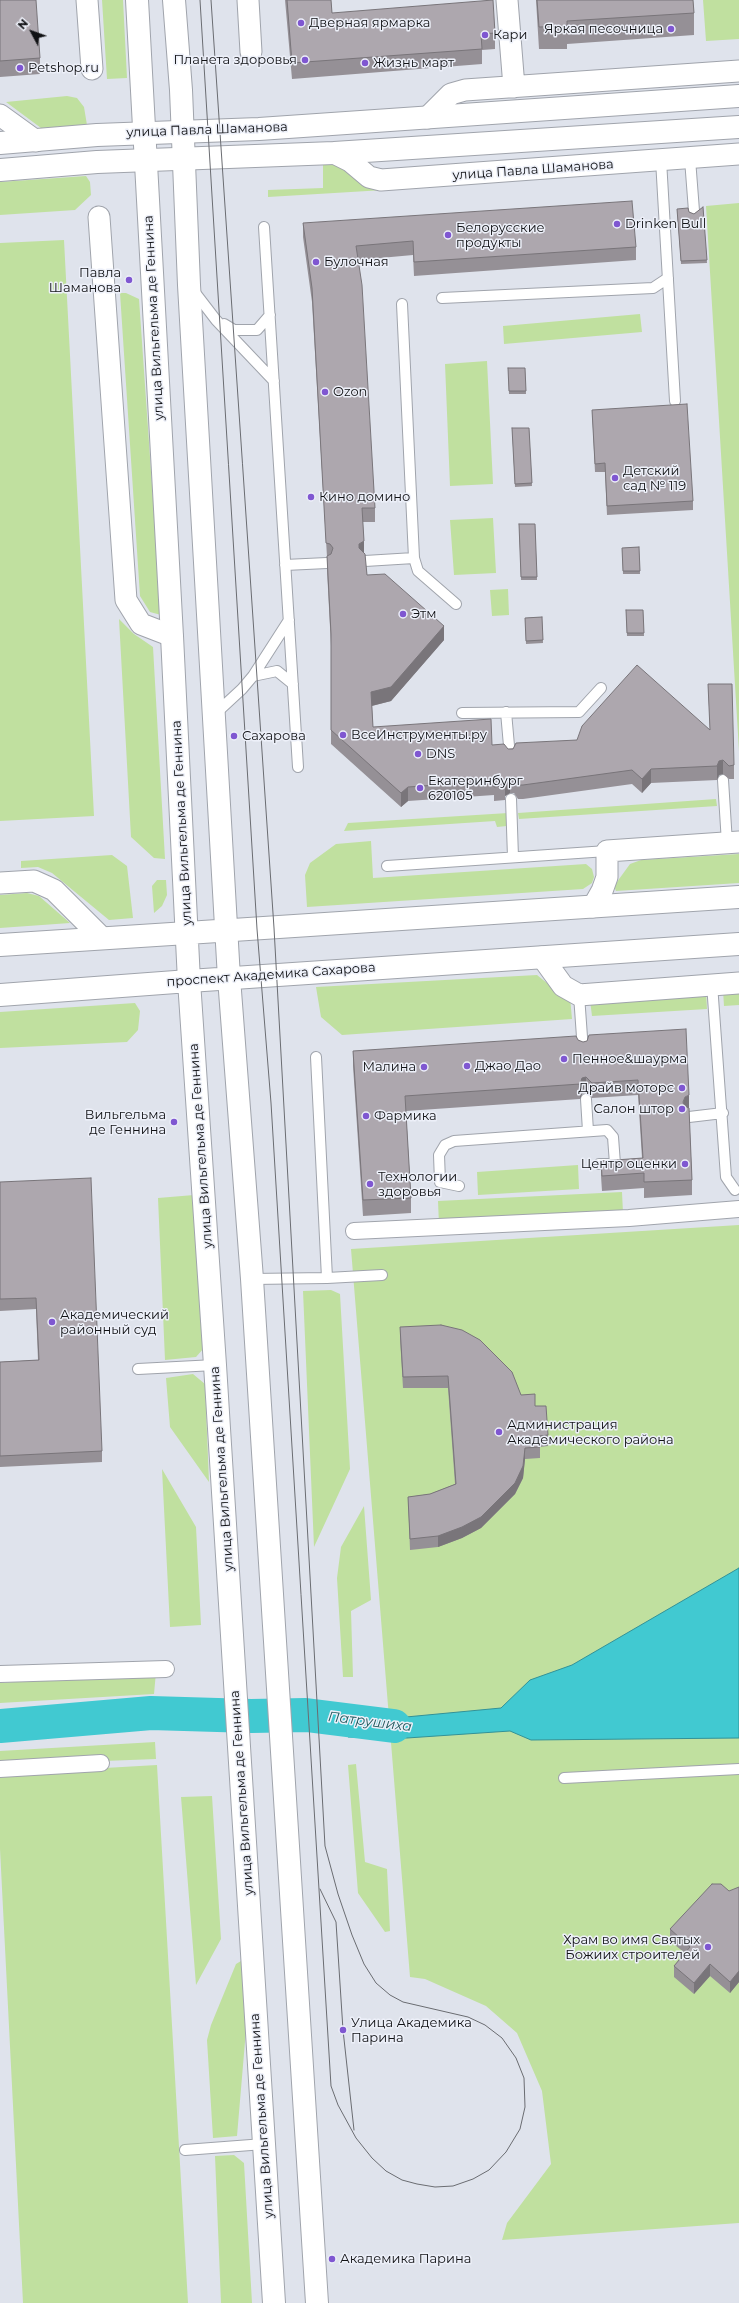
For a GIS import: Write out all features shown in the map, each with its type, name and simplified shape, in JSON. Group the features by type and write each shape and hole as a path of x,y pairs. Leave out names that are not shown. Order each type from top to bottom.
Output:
{"street":[{"path":"87,0 92,69"},
{"name":"улица Вильгельма де Геннина","path":"137,0 172,636 189,981 230,1588 274,2303"},
{"path":"174,0 226,931 252,1279 317,2303"},
{"path":"248,0 251,52"},
{"path":"508,0 514,87"},
{"path":"427,118 452,94 464,90 739,71"},
{"name":"улица Павла Шаманова","path":"0,144 97,135 182,132 427,118 739,96"},
{"path":"0,115 36,141"},
{"name":"улица Павла Шаманова","path":"0,170 146,160 334,153 739,127"},
{"name":"улица Павла Шаманова","path":"334,153 350,161 369,177 381,180 690,159 739,154"},
{"path":"99,217 126,600 141,624 172,636"},
{"path":"593,907 602,891 607,876 607,851 733,842"},
{"path":"0,883 34,881 54,890 102,938"},
{"path":"0,945 739,897"},
{"name":"проспект Академика Сахарова","path":"0,995 739,944"},
{"path":"542,957 564,986 579,995 739,983"},
{"path":"354,1232 629,1218 739,1209"},
{"path":"0,1674 166,1669"},
{"path":"0,1769 101,1763"}],"lane":[{"path":"690,159 694,211"},
{"path":"661,160 675,401"},
{"path":"264,226 298,767"},
{"path":"442,298 653,288 668,278"},
{"path":"189,285 216,320 274,381"},
{"path":"402,304 414,558 418,571 456,604"},
{"path":"216,320 234,330 257,330 270,315"},
{"path":"364,561 414,558"},
{"path":"286,565 326,563"},
{"path":"215,714 242,689 253,676 289,620"},
{"path":"253,676 277,671 293,684"},
{"path":"462,713 579,712 601,688"},
{"path":"506,712 510,757"},
{"path":"723,780 733,842"},
{"path":"511,800 513,857"},
{"path":"387,866 607,851"},
{"path":"712,984 723,1112 726,1177 735,1190"},
{"path":"579,995 583,1051"},
{"path":"316,1057 327,1278"},
{"path":"586,1099 588,1131"},
{"path":"689,1116 723,1112"},
{"path":"459,1186 440,1182 439,1154 445,1145 454,1141 607,1130 613,1137 615,1164 599,1164"},
{"path":"252,1279 327,1278 382,1275"},
{"path":"138,1370 215,1365"},
{"path":"564,1778 739,1768"},
{"path":"185,2150 264,2144"}],"green space":[{"path":"102,0 123,0 127,78 107,79"},
{"path":"703,0 739,0 739,39 706,41"},
{"path":"67,96 77,98 84,107 87,125 41,128 6,102"},
{"path":"332,164 344,168 384,190 268,197 268,190 323,188 323,165"},
{"path":"86,176 90,182 91,195 75,210 0,215 0,182"},
{"path":"739,203 739,751 706,206"},
{"path":"64,240 94,816 0,821 0,243"},
{"path":"120,293 126,293 139,299 161,615 150,612 140,596"},
{"path":"640,314 642,332 504,344 503,326"},
{"path":"487,361 493,484 450,486 445,364"},
{"path":"493,518 496,573 454,575 450,520"},
{"path":"508,589 509,615 492,616 490,590"},
{"path":"119,619 134,634 153,647 165,859 154,858 131,837"},
{"path":"716,799 717,806 519,819 518,813"},
{"path":"508,813 507,826 497,827 495,821 344,831 348,823"},
{"path":"371,841 373,878 586,864 592,869 594,877 592,883 583,889 307,907 305,875 310,863 336,844"},
{"path":"739,854 739,883 616,891 614,886 630,864 641,860"},
{"path":"112,855 127,866 133,918 109,920 52,873 38,867 21,868 21,861"},
{"path":"157,880 166,880 167,895 162,906 154,913 152,886"},
{"path":"27,893 39,896 70,923 0,928 0,895"},
{"path":"537,975 558,992 570,997 572,1019 342,1035 321,1017 316,987"},
{"path":"739,989 739,1005 724,1006 723,990"},
{"path":"706,992 707,1009 592,1016 590,1000"},
{"path":"135,1003 140,1011 138,1030 127,1042 0,1048 0,1012"},
{"path":"578,1165 579,1189 478,1195 477,1172"},
{"path":"622,1192 623,1213 439,1225 438,1201"},
{"path":"194,1195 204,1348 196,1357 165,1360 158,1198"},
{"path":"739,1225 739,2223 502,2240 507,2223 551,2164 542,2091 517,2033 486,2006 425,1979 410,1977 351,1249"},
{"path":"331,1290 340,1294 350,1469 314,1547 303,1291"},
{"path":"193,1374 205,1384 209,1482 170,1427 166,1378"},
{"path":"162,1469 196,1527 201,1625 170,1627"},
{"path":"364,1506 371,1600 351,1611 353,1677 343,1677 337,1578 341,1547"},
{"path":"156,1672 154,1694 0,1703 0,1683"},
{"path":"155,1742 156,1759 0,1765 0,1751"},
{"path":"356,1764 365,1862 387,1869 390,1931 385,1932 358,1893 348,1765"},
{"path":"157,1765 188,2303 23,2303 0,1849 0,1774"},
{"path":"212,1796 221,1939 196,1985 181,1797"},
{"path":"241,1961 246,2030 237,2136 213,2138 207,2040 211,2025 236,1964"},
{"path":"234,2155 244,2163 252,2303 221,2303 215,2156"}],"water":[{"path":"739,1568 739,1738 531,1740 510,1731 407,1738 348,1737 347,1710 406,1717 501,1708 530,1680 572,1665"}],"building":[{"path":"0,0 36,0 40,58 0,61"},
{"path":"287,0 331,0 332,13 493,0 495,33 481,34 482,49 292,63"},
{"path":"537,0 693,0 694,13 567,21 567,26 539,27"},
{"path":"632,201 636,247 414,262 413,241 356,246 362,285 375,508 362,508 364,541 359,544 359,548 365,554 367,575 385,574 444,626 391,687 371,692 373,727 491,719 492,745 504,744 508,749 513,749 516,743 577,740 582,726 637,665 710,730 708,684 732,684 734,765 729,766 723,760 719,761 717,766 651,769 642,779 632,770 523,785 518,785 514,780 510,779 505,782 505,786 494,787 494,781 408,787 401,793 331,730 331,634 327,556 331,554 333,548 330,544 326,543 312,288 303,223"},
{"path":"703,207 707,260 681,261 677,209 688,208 689,212 694,214"},
{"path":"508,368 525,368 526,391 509,391"},
{"path":"687,404 693,501 607,506 605,463 595,464 592,410"},
{"path":"512,428 529,428 532,483 515,484"},
{"path":"519,524 535,524 537,577 521,577"},
{"path":"639,547 640,571 623,571 622,548"},
{"path":"626,610 643,610 644,633 627,633"},
{"path":"542,617 543,640 526,641 525,618"},
{"path":"686,1029 689,1095 685,1097 683,1102 684,1106 689,1108 692,1180 644,1182 644,1173 602,1176 601,1161 643,1158 638,1080 592,1083 586,1077 582,1078 580,1084 405,1096 411,1198 363,1200 353,1051 576,1036 578,1040 583,1042 587,1041 589,1035"},
{"name":"Академический районный суд","path":"91,1178 102,1451 0,1456 0,1362 39,1360 36,1298 0,1299 0,1182"},
{"name":"Администрация Академического района","path":"441,1325 462,1330 480,1340 512,1372 521,1395 535,1394 535,1406 546,1406 548,1435 539,1436 540,1447 525,1448 523,1466 515,1483 481,1517 462,1527 438,1536 410,1539 408,1497 430,1494 456,1484 448,1376 403,1377 400,1327"},
{"name":"Храм во имя Святых Божиих строителей","path":"712,1884 721,1884 729,1891 739,1887 739,1971 730,1982 710,1964 694,1983 674,1966 690,1947 670,1929"}],"waterway":[{"name":"Патрушиха","path":"0,1726 151,1713 251,1716 306,1715 394,1726"}],"tram line":[{"path":"200,0 257,929 271,1103 331,2086 338,2105 356,2138 372,2158 386,2171 402,2180 417,2184 435,2187 453,2186 473,2179 489,2170 506,2152 520,2129 525,2107 524,2078 516,2058 502,2038 485,2025 468,2017 403,2002 390,1995 376,1983 364,1964 352,1935 338,1894 325,1846 274,928 211,0"},
{"path":"320,1889 336,1922 343,2030 354,2130"}],"place":[{"name":"Дверная ярмарка","path":"301,23"},
{"name":"Яркая песочница","path":"671,29"},
{"name":"Кари","path":"485,35"},
{"name":"Планета здоровья","path":"305,60"},
{"name":"Жизнь март","path":"365,63"},
{"name":"Petshop.ru","path":"20,68"},
{"name":"Drinken Bull","path":"617,224"},
{"name":"Белорусские продукты","path":"448,235"},
{"name":"Булочная","path":"316,262"},
{"name":"Павла Шаманова","path":"129,280"},
{"name":"Ozon","path":"325,392"},
{"name":"Детский сад № 119","path":"615,478"},
{"name":"Кино домино","path":"311,497"},
{"name":"Этм","path":"403,614"},
{"name":"ВсеИнструменты.ру","path":"343,735"},
{"name":"Сахарова","path":"234,736"},
{"name":"DNS","path":"418,754"},
{"name":"Екатеринбург 620105","path":"420,788"},
{"name":"Пенное&шаурма","path":"564,1059"},
{"name":"Джао Дао","path":"467,1066"},
{"name":"Малина","path":"424,1067"},
{"name":"Драйв моторс","path":"682,1088"},
{"name":"Салон штор","path":"682,1109"},
{"name":"Фармика","path":"366,1116"},
{"name":"Вильгельма де Геннина","path":"174,1122"},
{"name":"Центр оценки","path":"685,1164"},
{"name":"Технологии здоровья","path":"370,1184"},
{"name":"Академический районный суд","path":"52,1322"},
{"name":"Администрация Академического района","path":"499,1432"},
{"name":"Храм во имя Святых Божиих строителей","path":"708,1947"},
{"name":"Улица Академика Парина","path":"343,2030"},
{"name":"Академика Парина","path":"332,2259"}]}
